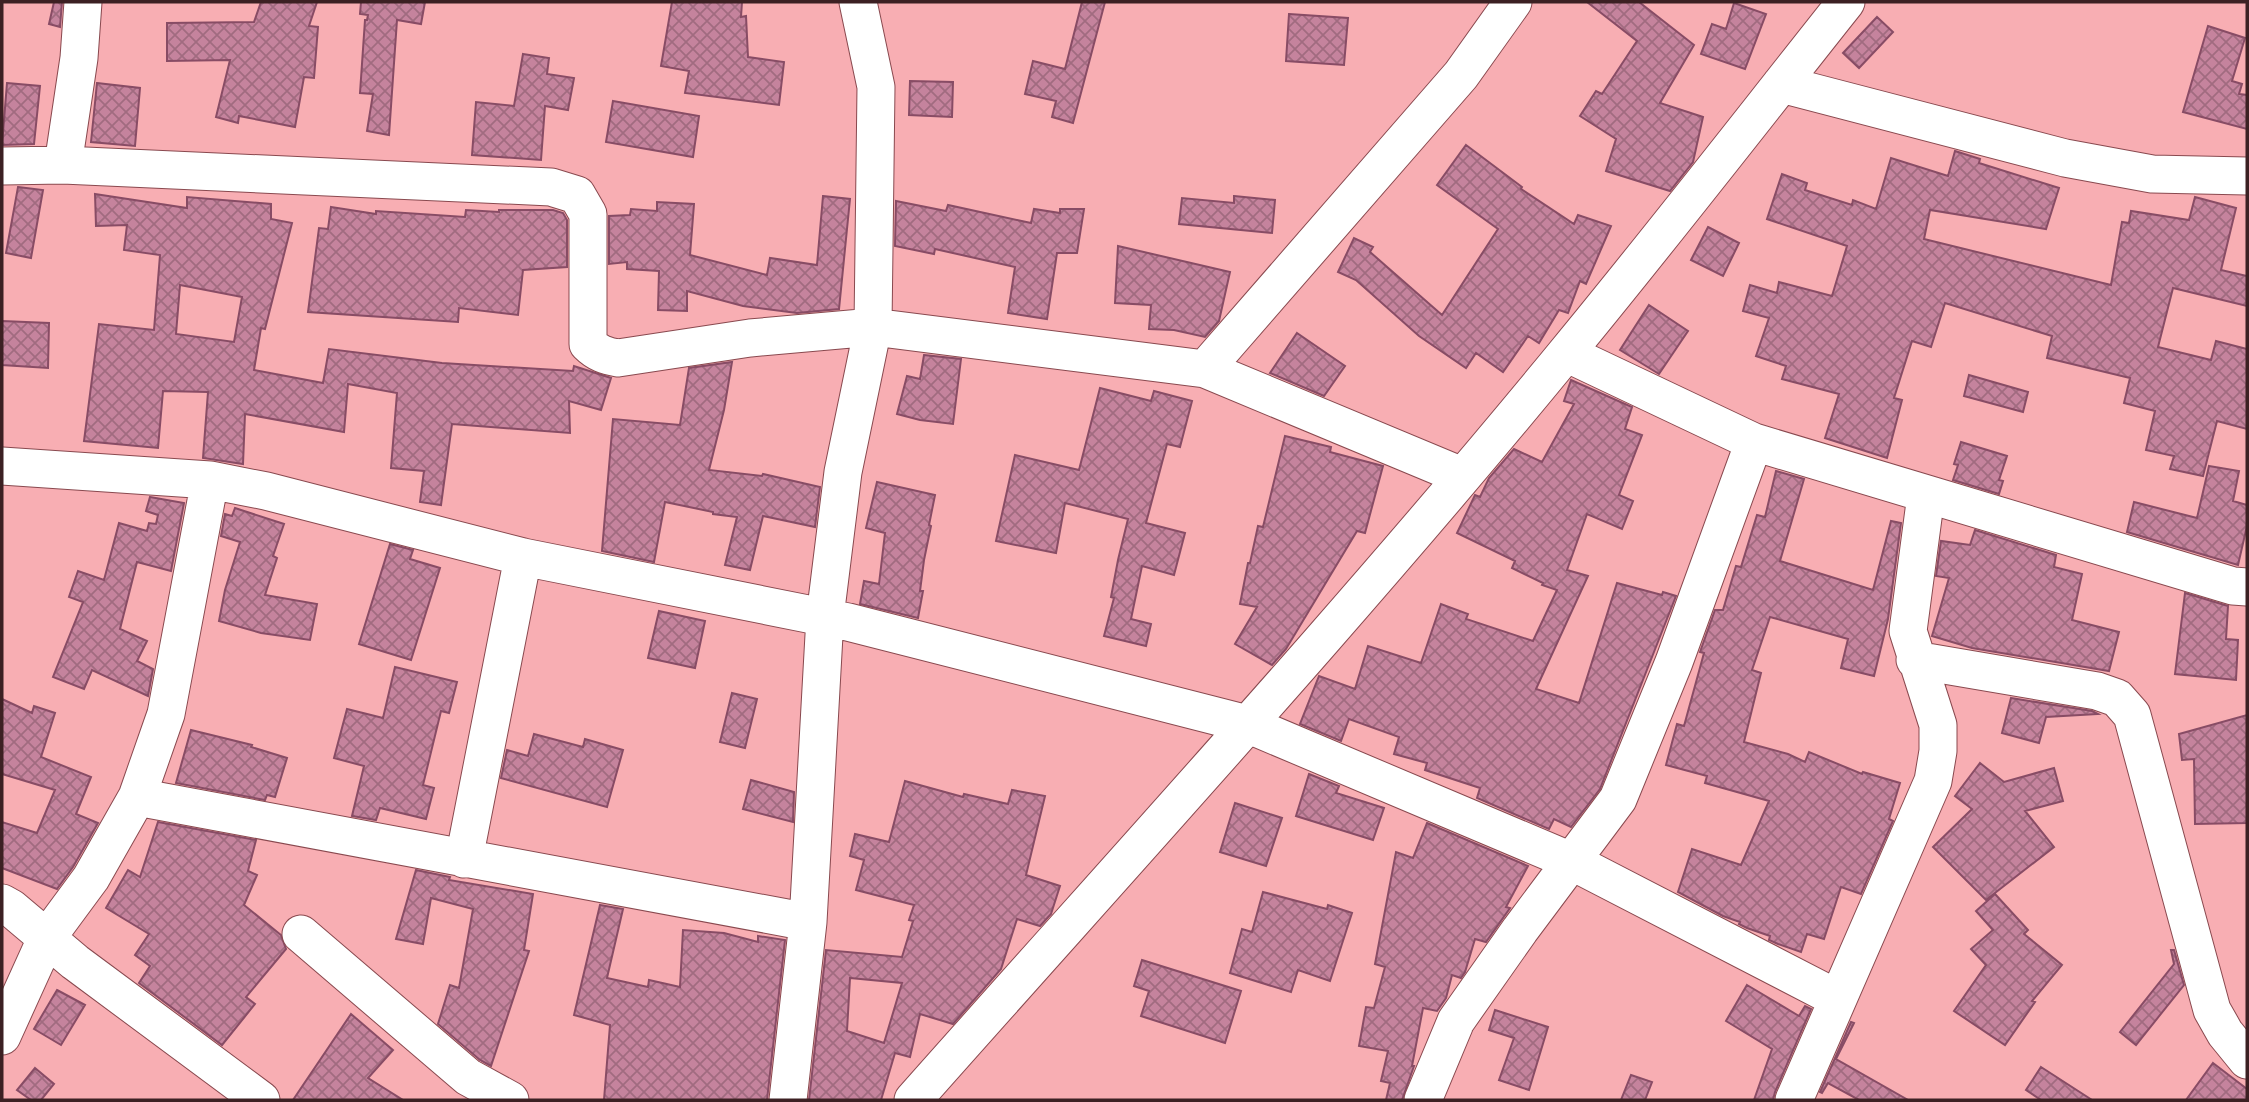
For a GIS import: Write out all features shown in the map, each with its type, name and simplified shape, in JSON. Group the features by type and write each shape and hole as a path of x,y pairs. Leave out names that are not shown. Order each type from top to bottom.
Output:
{"street":[{"path":"63,166 79,58 83,2"},
{"path":"788,1100 808,922 825,617 843,472 873,327 876,88 859,2"},
{"path":"1205,369 1461,75 1513,2"},
{"path":"913,1100 1247,724 1462,476 1566,353 1846,2"},
{"path":"1781,84 2065,158 2152,174 2247,176"},
{"path":"2,166 63,166 551,187 577,195 588,214 588,344 596,352 618,358 750,338 873,327 1205,369 1462,476"},
{"path":"1566,353 1754,442 2233,586 2247,587"},
{"path":"1423,1100 1456,1021 1618,799 1674,662 1754,442"},
{"path":"2,466 210,480 266,491 523,557 825,617 1247,724 1571,862 1838,999"},
{"path":"2,1036 46,939 91,877 137,797 166,715 210,480"},
{"path":"1794,1100 1933,781 1938,751 1938,725 1908,631 1926,495"},
{"path":"464,859 523,557"},
{"path":"1916,660 2096,691 2117,698 2132,715 2212,1010 2225,1033 2247,1059"},
{"path":"137,797 808,922"},
{"path":"2,903 261,1100"},
{"path":"302,933 468,1077 510,1100"}],"building":[{"path":"54,2 62,2 60,27 49,24"},
{"path":"261,2 317,2 309,26 318,27 314,78 304,77 295,127 239,116 238,123 216,117 230,60 167,61 167,23 254,22"},
{"path":"361,2 425,2 421,24 397,20 389,135 367,131 373,94 360,93 365,20 368,15 360,14"},
{"path":"672,2 742,2 741,17 746,16 748,57 784,62 779,105 685,93 689,71 661,66"},
{"path":"1082,2 1105,2 1073,123 1052,117 1056,101 1025,94 1033,61 1065,69"},
{"path":"1587,2 1639,2 1694,45 1660,103 1703,117 1693,162 1670,191 1606,171 1616,139 1580,116 1596,91 1602,94 1637,41"},
{"path":"1734,3 1766,14 1745,69 1701,54 1712,24 1726,29"},
{"path":"1289,14 1348,18 1344,65 1286,61"},
{"path":"1877,17 1893,32 1859,68 1843,53"},
{"path":"2208,26 2245,38 2232,81 2242,84 2239,94 2247,95 2247,129 2183,112"},
{"path":"523,54 549,58 547,74 574,78 568,110 545,106 541,160 472,155 476,102 514,106"},
{"path":"910,81 953,82 952,117 909,115"},
{"path":"7,83 40,86 34,144 2,145"},
{"path":"97,83 140,88 135,146 91,142"},
{"path":"613,101 699,116 693,157 606,142"},
{"path":"1466,145 1522,187 1521,189 1574,224 1578,215 1611,226 1586,284 1580,281 1568,313 1559,310 1539,343 1528,336 1503,372 1476,353 1466,368 1419,336 1356,280 1338,272 1354,238 1373,247 1370,252 1442,315 1498,229 1437,185"},
{"path":"1955,151 1980,159 1979,163 2059,188 2046,229 1930,210 1924,239 2111,285 2122,222 2129,223 2131,211 2189,220 2195,197 2236,208 2221,270 2247,276 2247,306 2173,288 2158,347 2211,360 2216,341 2247,349 2247,429 2217,421 2203,476 2170,469 2174,456 2146,450 2155,411 2124,403 2130,378 2047,358 2052,336 1945,303 1931,347 1912,341 1894,398 1902,400 1887,458 1825,438 1839,394 1782,379 1786,366 1756,356 1769,318 1743,311 1750,285 1777,293 1779,282 1832,296 1847,246 1767,219 1782,174 1807,183 1805,190 1852,205 1853,200 1876,209 1891,158 1948,176"},
{"path":"18,187 43,190 31,258 6,253"},
{"path":"95,194 187,208 187,197 271,204 271,219 292,223 265,329 261,328 254,370 323,383 329,349 442,363 573,371 574,366 611,378 601,410 569,401 570,433 452,424 441,505 420,502 424,471 391,468 397,393 348,384 344,432 245,414 243,464 203,458 208,392 163,391 158,448 84,441 99,324 154,330 160,255 124,250 127,225 96,226","holes":["180,285 242,297 234,342 176,334"]},
{"path":"823,196 850,199 839,309 797,313 743,306 687,291 687,311 658,310 659,271 627,269 627,262 609,264 609,216 630,215 631,209 657,211 657,202 694,204 690,255 767,275 770,258 817,265"},
{"path":"1234,196 1275,200 1272,233 1179,224 1182,198 1234,203"},
{"path":"896,201 946,211 948,205 1031,223 1034,209 1060,213 1060,209 1084,209 1077,253 1057,253 1047,319 1008,313 1015,267 935,249 934,254 895,246"},
{"path":"331,207 376,214 376,211 465,217 466,210 553,210 563,213 567,220 567,267 523,270 518,315 459,308 458,322 308,312 319,228 328,229"},
{"path":"1708,227 1739,243 1723,276 1691,260"},
{"path":"1118,246 1230,272 1219,321 1205,337 1174,330 1149,329 1151,305 1115,303"},
{"path":"1649,305 1688,331 1659,374 1620,350"},
{"path":"2,321 49,323 48,368 2,365"},
{"path":"1297,333 1345,366 1324,396 1270,373"},
{"path":"924,355 961,359 953,424 897,414 907,376 920,379"},
{"path":"732,362 724,410 709,470 763,474 820,487 815,527 763,516 750,570 725,565 737,517 665,502 654,562 602,551 613,419 680,425 689,368"},
{"path":"1969,375 2028,392 2023,412 1964,396"},
{"path":"1571,380 1632,407 1625,429 1642,435 1619,495 1633,501 1622,529 1587,514 1567,570 1588,576 1536,689 1579,703 1617,583 1676,596 1600,789 1571,827 1554,819 1549,829 1477,798 1480,788 1425,770 1427,763 1394,754 1399,737 1349,719 1341,741 1300,724 1319,676 1355,689 1368,646 1421,663 1441,604 1468,614 1466,619 1533,641 1557,590 1512,568 1515,561 1457,533 1475,495 1480,497 1489,478 1514,449 1542,462 1574,404 1564,401"},
{"path":"1100,388 1151,401 1154,391 1192,401 1180,447 1167,444 1146,523 1185,533 1174,575 1142,566 1131,619 1151,624 1146,646 1104,636 1114,598 1111,597 1128,519 1065,503 1056,553 996,541 1015,455 1079,470"},
{"path":"1285,436 1331,447 1330,452 1383,466 1365,533 1357,531 1286,649 1272,665 1235,644 1257,607 1240,604 1248,563 1258,526 1263,527"},
{"path":"1961,442 2007,456 1999,480 2003,481 1999,494 1953,480 1958,465 1954,464"},
{"path":"2209,466 2239,471 2233,501 2247,505 2247,526 2238,565 2127,532 2134,502 2197,518"},
{"path":"1776,471 1804,479 1780,561 1873,590 1891,521 1901,523 1888,619 1874,676 1841,668 1848,639 1770,617 1752,670 1761,673 1744,742 1788,754 1805,762 1809,752 1862,774 1863,772 1900,783 1889,819 1893,821 1861,894 1841,887 1824,939 1807,934 1801,952 1769,940 1770,936 1747,928 1678,892 1692,849 1741,865 1769,801 1705,783 1707,776 1666,765 1677,724 1684,726 1704,653 1700,652 1715,610 1723,610 1736,566 1741,567 1757,515 1765,517"},
{"path":"877,482 935,495 918,618 860,604 864,581 879,584 885,533 866,528"},
{"path":"150,497 184,503 171,571 137,562 120,629 147,641 137,661 153,669 148,696 92,670 84,689 53,677 83,602 69,597 78,571 104,580 119,523 147,531 149,523 156,524 158,515 146,511"},
{"path":"235,508 284,524 273,556 277,558 265,595 317,604 310,640 261,633 219,621 225,590 240,542 221,536 225,514 232,516"},
{"path":"1975,530 2056,555 2054,567 2082,574 2072,620 2119,632 2109,671 1972,648 1932,636 1949,578 1936,576 1941,541 1970,545"},
{"path":"390,544 413,550 410,559 440,568 411,660 359,644"},
{"path":"2185,593 2228,606 2226,639 2238,640 2236,680 2175,674"},
{"path":"659,611 705,621 695,668 648,658"},
{"path":"395,667 457,682 449,713 441,711 423,785 434,788 426,819 380,808 376,820 352,816 364,766 334,758 347,709 383,718"},
{"path":"732,693 757,699 745,748 720,742"},
{"path":"2011,698 2098,714 2046,717 2039,743 2002,733"},
{"path":"2,699 32,713 34,706 55,713 41,757 91,777 76,814 98,823 57,889 2,868 2,822 37,833 55,790 2,774"},
{"path":"2247,715 2247,823 2195,824 2194,759 2182,760 2179,734"},
{"path":"191,730 252,745 251,747 287,758 275,797 267,795 265,800 176,783"},
{"path":"534,734 583,747 585,739 623,750 607,807 501,778 507,750 528,756"},
{"path":"1980,763 2004,782 2054,768 2063,801 2025,811 2054,847 1986,900 1933,847 1972,809 1955,796"},
{"path":"1309,774 1339,786 1336,793 1384,808 1373,840 1296,816"},
{"path":"751,780 794,792 793,822 743,809"},
{"path":"905,781 963,797 964,794 1008,804 1012,790 1045,796 1026,875 1060,886 1051,914 1040,926 1017,919 1001,969 953,1024 920,1014 910,1057 895,1053 881,1100 809,1100 826,950 902,957 913,921 909,920 914,905 856,890 864,860 850,856 855,834 889,842","holes":["850,978 902,983 884,1043 847,1031"]},
{"path":"1235,803 1282,818 1266,866 1220,852"},
{"path":"158,822 256,840 248,871 257,875 244,905 281,935 286,949 246,997 255,1004 222,1045 139,983 150,966 135,955 149,934 106,908 128,870 140,877"},
{"path":"1427,823 1528,866 1506,907 1510,908 1486,942 1475,939 1465,972 1461,978 1452,975 1446,998 1437,1011 1423,1008 1414,1066 1402,1100 1386,1100 1390,1083 1381,1081 1388,1051 1359,1046 1366,1007 1374,1008 1385,967 1375,964 1396,852 1413,858"},
{"path":"416,870 450,877 449,880 533,894 524,950 529,951 491,1066 480,1060 438,1024 450,985 459,988 473,909 431,898 423,944 396,939"},
{"path":"1263,892 1327,909 1328,905 1352,913 1330,981 1298,970 1291,992 1230,973 1242,929 1252,932"},
{"path":"1995,894 2028,930 2024,934 2062,965 2032,1001 2035,1002 2005,1045 1954,1011 1986,965 1971,949 1993,930 1976,911"},
{"path":"600,905 623,909 607,978 648,987 649,980 680,987 683,930 724,933 758,942 758,936 785,940 767,1100 604,1100 610,1025 574,1015"},
{"path":"2171,950 2174,950 2184,985 2136,1045 2120,1032 2174,964"},
{"path":"1142,960 1241,991 1225,1043 1141,1016 1149,991 1134,986"},
{"path":"1747,985 1799,1016 1805,1006 1811,1009 1773,1100 1754,1100 1772,1049 1726,1021"},
{"path":"57,990 85,1005 61,1045 34,1029"},
{"path":"1495,1010 1548,1027 1529,1090 1499,1080 1514,1038 1489,1030"},
{"path":"351,1014 393,1050 368,1078 403,1100 293,1100"},
{"path":"1851,1022 1854,1023 1836,1059 1908,1100 1859,1100 1828,1083 1822,1093 1820,1092"},
{"path":"2213,1063 2247,1089 2247,1100 2186,1100"},
{"path":"2041,1067 2092,1100 2041,1100 2026,1090"},
{"path":"35,1068 54,1084 41,1100 31,1100 17,1090"},
{"path":"1631,1075 1652,1082 1645,1100 1621,1100"}]}
